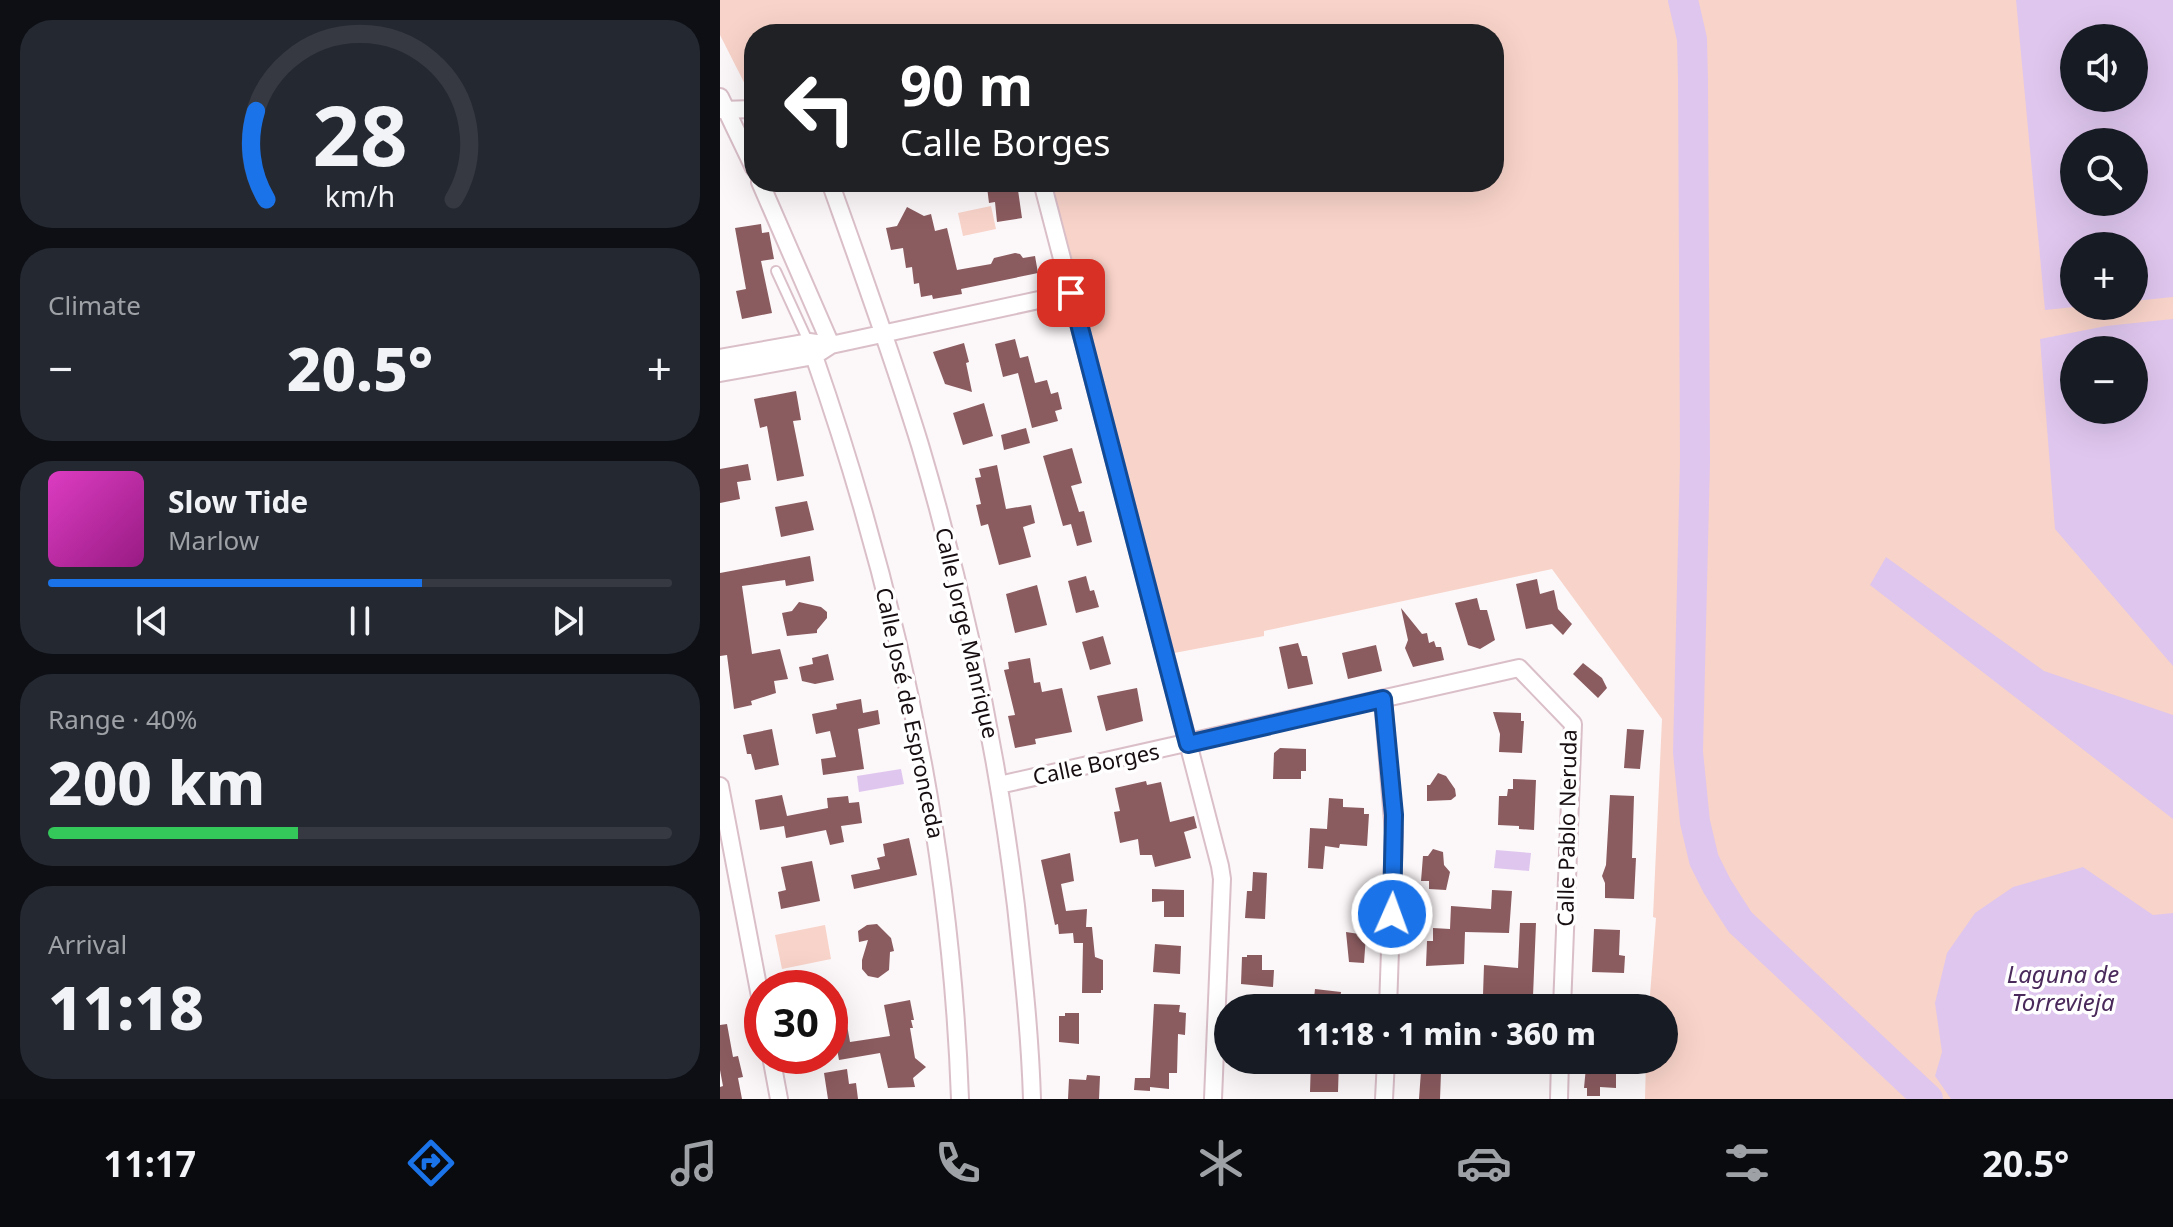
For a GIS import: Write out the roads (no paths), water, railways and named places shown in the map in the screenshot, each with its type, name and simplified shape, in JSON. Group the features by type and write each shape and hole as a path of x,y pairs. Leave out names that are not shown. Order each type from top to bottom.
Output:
{"street":[{"path":"722,106 744,108"},
{"path":"722,106 744,149"},
{"path":"764,192 831,345"},
{"name":"Calle Jorge Manrique","path":"834,192 919,444 955,570 982,688 999,785 1026,992 1032,1099"},
{"path":"1045,192 1222,879 1213,1099"},
{"path":"720,373 811,349 1071,293"},
{"path":"720,358 811,349"},
{"name":"Calle José de Espronceda","path":"811,349 845,444 874,546 902,652 924,756 940,861 953,987 960,1099"},
{"name":"Calle Borges","path":"999,785 1519,668"},
{"name":"Calle Pablo Neruda","path":"1519,668 1573,724 1563,994"},
{"path":"1383,699 1394,833 1388,994"},
{"path":"720,786 755,970"},
{"path":"774,1074 779,1099"},
{"path":"1384,1099 1385,1074"},
{"path":"1559,1099 1560,1074"}],"lane":[{"path":"776,271 811,349"}],"water":[{"path":"2016,0 2173,0 2173,297 2148,300 2148,232 2060,232 2060,308 2045,310"},
{"path":"2173,319 2173,666 2055,529 2040,339 2106,326"},
{"path":"1886,557 2044,671 2173,715 2173,819 1870,585"},
{"path":"901,769 904,784 859,792 857,776"},
{"path":"1496,850 1531,853 1529,871 1494,868"},
{"name":"Laguna de Torrevieja","path":"2083,867 2153,915 2173,913 2173,1099 1951,1099 1935,1076 1942,1052 1935,1003 1947,953 1975,913 2013,887"}],"waterway":[{"path":"1683,0 1692,39 1693,79 1695,461 1688,752 1695,822 1704,860 1740,922 1928,1099"}]}
